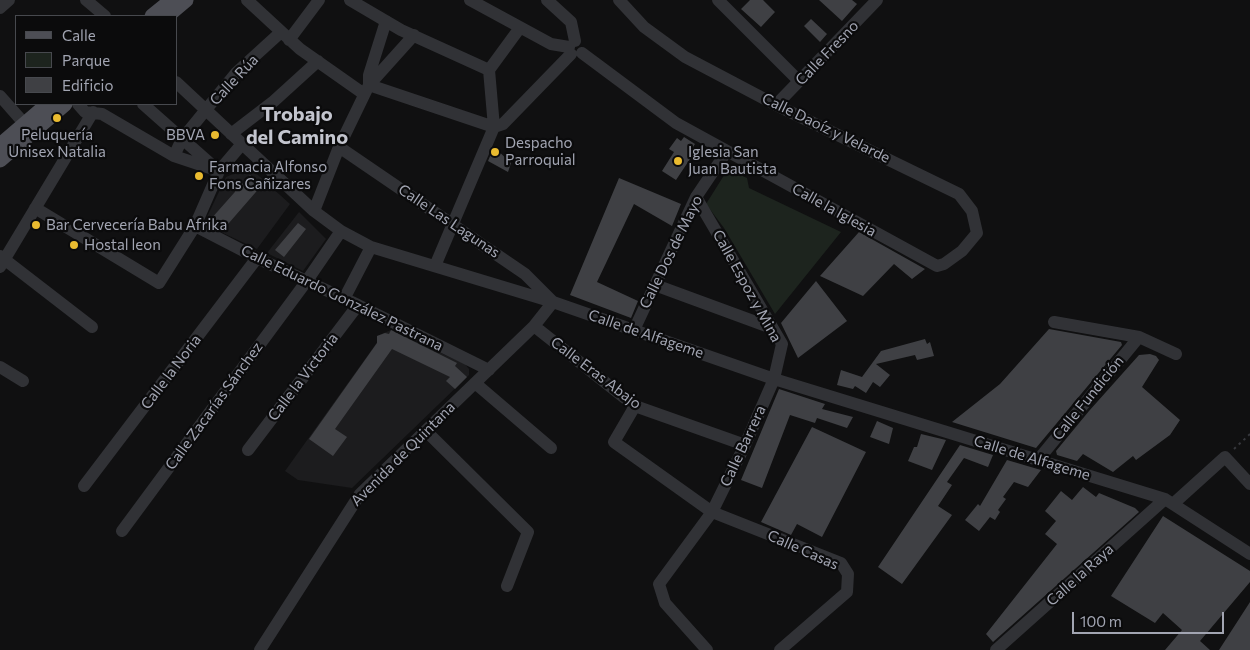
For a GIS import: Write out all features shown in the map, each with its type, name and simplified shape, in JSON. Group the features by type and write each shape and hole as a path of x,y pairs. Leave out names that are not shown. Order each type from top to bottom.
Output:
{"main road":[{"path":"154,15 180,1"},
{"path":"168,15 180,1"},
{"path":"0,160 47,105"},
{"path":"0,145 63,105"}],"street":[{"path":"0,8 8,0"},
{"path":"86,0 104,15"},
{"path":"248,0 285,36 318,61 367,89 494,127 503,124 574,49 571,22 547,0"},
{"name":"Calle Rúa","path":"174,156 182,139 236,73 285,36 319,0"},
{"path":"350,0 386,21 488,70"},
{"name":"Calle la Iglesia","path":"470,0 519,29 550,44 574,49 676,123 937,266"},
{"name":"Calle Daoíz y Velarde","path":"619,0 644,27 685,57 776,105 959,194 972,211 977,232 962,251 944,264 937,266"},
{"name":"Calle Fresno","path":"776,105 872,2"},
{"path":"727,3 799,81"},
{"path":"367,89 369,75 386,21"},
{"path":"435,266 494,127 488,70 519,29"},
{"path":"314,211 340,147 367,89 414,35"},
{"path":"231,134 274,101 318,61"},
{"name":"Calle de Alfageme","path":"178,84 314,211 341,230 371,247 553,302 774,379 1169,502 1250,554"},
{"path":"3,104 28,128"},
{"path":"79,105 85,112 102,114 174,156 219,172"},
{"path":"144,105 219,172"},
{"path":"92,328 1,261 93,112"},
{"path":"35,208 159,283 195,226 219,172 242,144"},
{"name":"Calle Las Lagunas","path":"340,147 454,223 526,274 553,302"},
{"name":"Calle Dos de Mayo","path":"634,330 696,197 727,151"},
{"name":"Calle Espoz y Mina","path":"696,197 782,344 774,379"},
{"name":"Calle Eduardo González Pastrana","path":"195,226 306,282 358,305 490,370"},
{"name":"Calle Zacarías Sánchez","path":"122,531 306,282 341,230"},
{"path":"344,299 371,247"},
{"name":"Calle la Noria","path":"84,486 257,258"},
{"path":"655,285 772,328"},
{"name":"Avenida de Quintana","path":"260,650 351,505 534,326 553,302"},
{"name":"Calle la Victoria","path":"248,450 358,305"},
{"path":"1054,322 1138,337 1176,354"},
{"name":"Calle Eras Abajo","path":"534,326 635,406 746,445"},
{"name":"Calle Fundición","path":"1038,460 1138,337"},
{"path":"0,367 23,381"},
{"name":"Calle Barrera","path":"707,650 665,603 659,584 712,512 746,445 774,379"},
{"path":"475,383 551,448"},
{"name":"Calle Casas","path":"635,406 614,442 712,512 841,563 848,574 847,592 780,650"},
{"path":"426,430 528,532 507,586"},
{"path":"1224,457 1250,484"},
{"name":"Calle la Raya","path":"996,650 1224,457"}],"path":[{"path":"1224,457 1250,434"}],"shaded area":[{"path":"249,167 290,204 257,249 208,226 206,219 226,177"},
{"path":"299,212 326,239 303,271 267,253"},
{"path":"391,330 465,364 469,369 469,375 352,488 298,480 285,471 378,341 377,336"}],"green space":[{"path":"728,169 747,178 749,188 841,232 775,314 724,228 706,204"}],"building":[{"path":"750,0 763,0 775,12 761,27 741,9"},
{"path":"819,0 852,0 857,4 842,21"},
{"path":"811,19 827,34 820,42 804,26"},
{"name":"Iglesia San Juan Bautista","path":"684,137 695,144 693,147 696,150 676,180 662,171 674,152 669,149 677,138 681,141"},
{"name":"Despacho Parroquial","path":"494,147 511,163 508,172 488,161"},
{"path":"250,175 262,185 222,231 210,220"},
{"path":"619,178 681,204 672,226 634,204 597,282 638,301 631,318 570,295"},
{"path":"298,223 306,229 284,257 275,250"},
{"path":"859,232 925,269 912,279 894,264 863,296 820,276"},
{"path":"816,281 847,321 798,358 781,323"},
{"path":"1049,329 1121,342 1122,345 1036,448 952,422 1000,384"},
{"path":"391,330 457,363 455,366 467,377 455,389 446,381 450,377 392,349 335,429 347,437 333,456 309,439 377,343 377,336 385,333 389,334"},
{"path":"925,339 927,344 930,342 934,356 917,360 915,355 876,364 890,375 880,387 873,382 866,393 855,386 853,389 837,385 841,370 862,377 881,351"},
{"path":"1150,354 1156,356 1159,360 1142,387 1180,420 1170,435 1136,460 1133,456 1113,472 1083,454 1077,461 1057,455 1056,451 1139,355"},
{"path":"779,389 825,404 822,409 853,417 847,428 817,418 815,423 790,415 762,488 741,480"},
{"path":"877,421 893,428 889,444 870,437"},
{"path":"812,427 866,452 822,537 797,524 791,535 761,522"},
{"path":"921,434 946,440 932,470 908,461 914,447 917,447"},
{"path":"960,445 993,455 988,467 964,458 947,482 952,485 938,506 952,515 902,584 878,567"},
{"path":"1007,460 1041,470 1028,487 1014,482 1003,497 1006,499 998,510 1000,512 995,520 990,517 979,531 965,520 978,504 980,506"},
{"path":"1083,487 1096,497 1099,493 1135,508 1139,512 993,642 986,634 1057,544 1045,534 1056,521 1045,511 1061,491 1072,500"},
{"path":"1163,516 1250,571 1250,582 1200,641 1210,650 1165,650 1182,630 1163,613 1155,623 1111,596"},
{"path":"1250,602 1250,650 1219,650"}],"place":[{"name":"Peluquería Unisex Natalia","path":"57,118"},
{"name":"BBVA","path":"215,135"},
{"name":"Despacho Parroquial","path":"495,152"},
{"name":"Iglesia San Juan Bautista","path":"678,161"},
{"name":"Farmacia Alfonso Fons Cañizares","path":"199,176"},
{"name":"Bar Cervecería Babu Afrika","path":"36,225"},
{"name":"Hostal leon","path":"74,245"}],"district":[{"name":"Trobajo del Camino","path":"297,126"}]}
